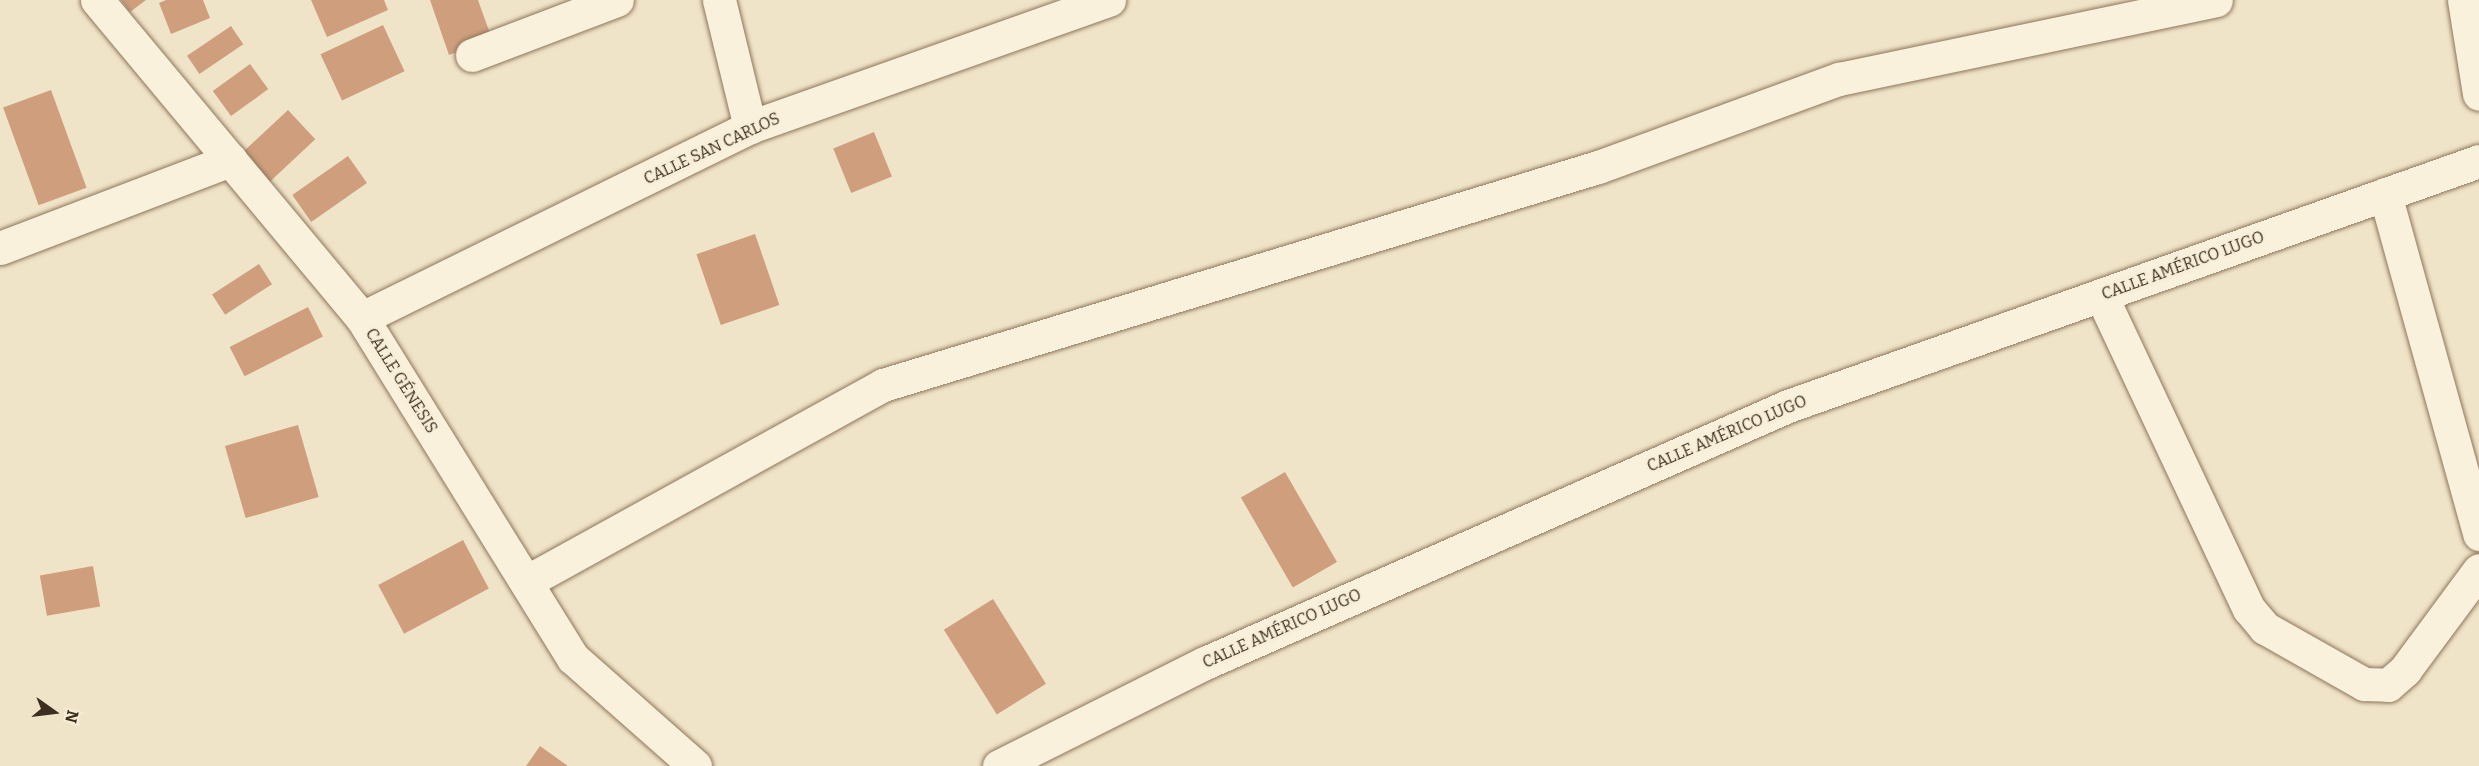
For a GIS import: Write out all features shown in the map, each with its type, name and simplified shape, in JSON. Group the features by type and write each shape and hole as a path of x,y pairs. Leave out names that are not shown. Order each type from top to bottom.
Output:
{"street":[{"name":"CALLE GÉNESIS","path":"97,0 362,318 573,658 695,766"},
{"path":"472,55 617,0"},
{"path":"719,0 750,127"},
{"name":"CALLE SAN CARLOS","path":"362,318 750,127 1109,0"},
{"path":"526,582 883,385 1598,167 1839,79 2216,0"},
{"path":"2464,0 2479,94"},
{"path":"0,248 231,160"},
{"name":"CALLE AMÉRICO LUGO","path":"999,766 1205,663 1788,406 2479,161"},
{"path":"2385,194 2479,534"},
{"path":"2101,296 2249,609 2265,628 2364,684 2388,686 2405,670 2479,570"}],"building":[{"path":"121,0 146,0 130,12"},
{"path":"166,0 203,0 210,18 171,34 159,3"},
{"path":"311,0 384,0 388,10 327,37"},
{"path":"430,0 478,0 492,39 449,55"},
{"path":"383,25 405,71 342,100 320,54"},
{"path":"231,26 243,44 199,74 187,56"},
{"path":"250,64 268,89 231,116 213,91"},
{"path":"51,90 87,188 39,205 3,107"},
{"path":"288,110 315,139 268,183 241,154"},
{"path":"874,132 892,177 851,193 833,148"},
{"path":"348,156 367,183 311,222 292,195"},
{"path":"755,234 779,305 721,325 696,254"},
{"path":"259,264 272,284 225,315 212,294"},
{"path":"308,307 323,336 245,376 230,347"},
{"path":"298,425 319,497 246,518 225,446"},
{"path":"1285,472 1337,562 1293,588 1241,498"},
{"path":"463,540 489,589 404,634 378,585"},
{"path":"93,566 100,606 47,616 40,575"},
{"path":"993,599 1046,684 997,715 944,630"},
{"path":"540,746 568,766 526,766"}]}
